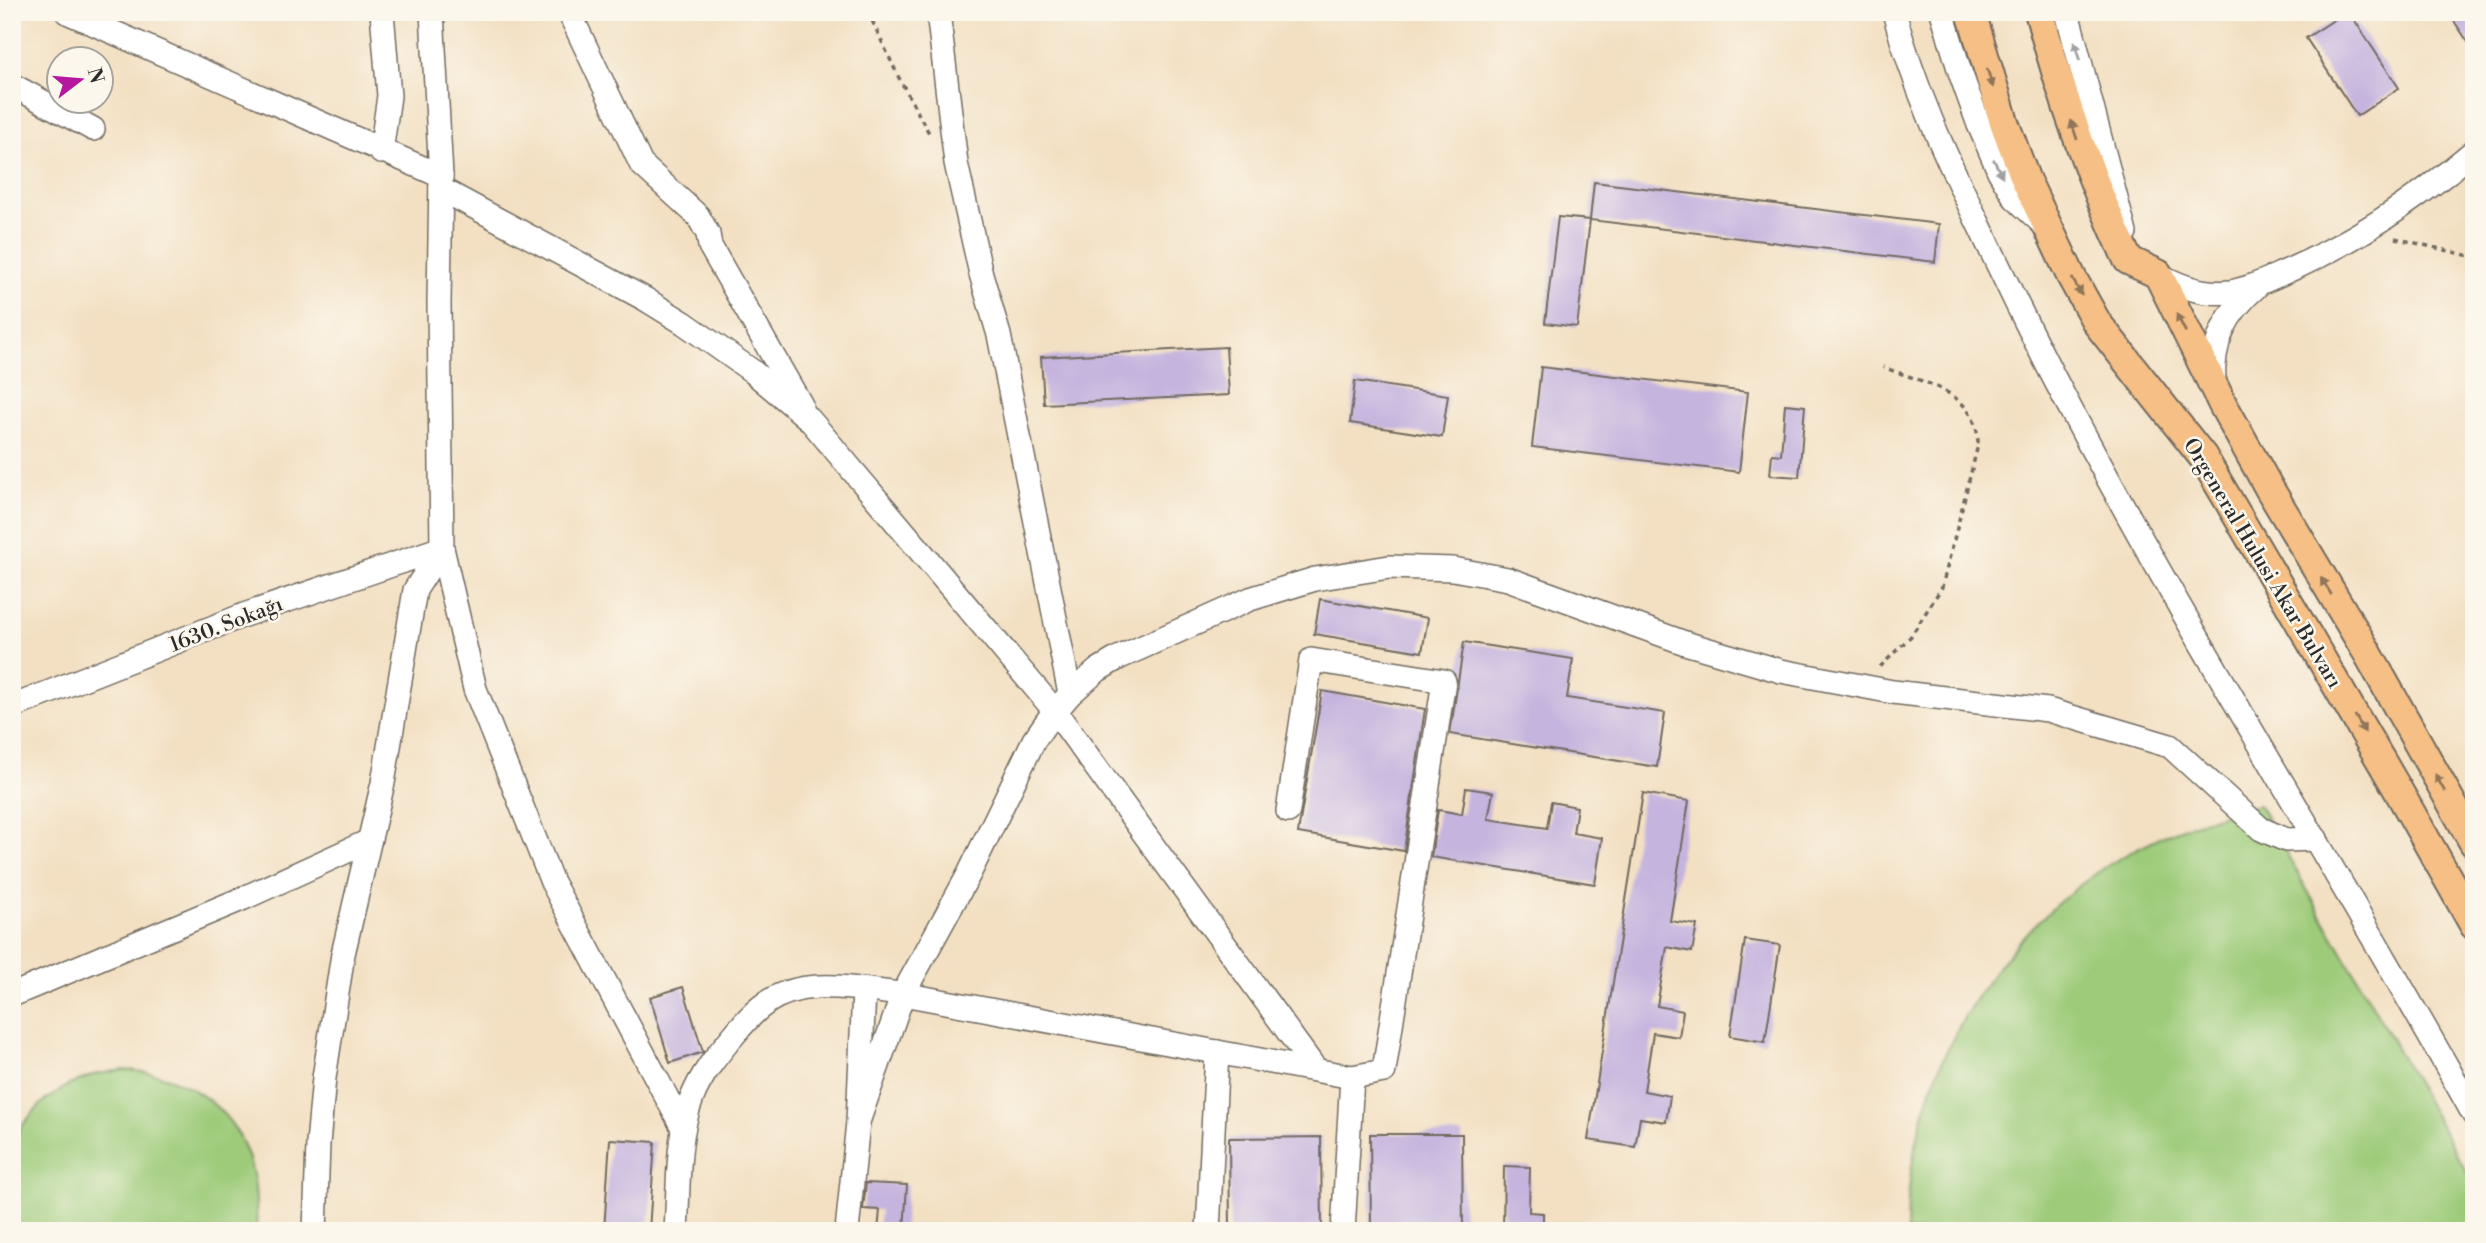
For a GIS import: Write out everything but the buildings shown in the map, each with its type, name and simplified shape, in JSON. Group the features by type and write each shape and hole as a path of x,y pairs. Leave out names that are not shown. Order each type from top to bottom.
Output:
{"main road":[{"name":"Orgeneral Hulusi Akar Bulvarı","path":"1971,12 2004,122 2047,227 2097,323 2203,457 2474,925"},
{"path":"2039,12 2078,142 2128,260 2158,274"},
{"name":"Orgeneral Hulusi Akar Bulvarı","path":"2158,274 2214,387 2269,488 2367,652 2474,843"}],"street":[{"path":"66,12 381,152 441,183 684,323 752,371 810,420 1055,711 1316,1070"},
{"path":"381,152 389,96 382,12"},
{"path":"432,12 441,183 439,329 442,548 475,689 552,882 683,1128"},
{"path":"569,12 641,164 704,223 710,246 810,420"},
{"path":"938,12 949,115 960,184 981,274 999,335 1070,694"},
{"path":"1894,12 1902,44 1933,129 2025,322 2137,533 2398,978 2474,1115"},
{"path":"1942,12 1975,115 1999,171 2015,198 2047,227"},
{"path":"2067,12 2123,223 2128,260"},
{"path":"12,85 93,129"},
{"path":"2158,274 2184,287 2213,292 2245,289 2259,284 2341,246 2407,205 2474,151"},
{"path":"2214,387 2214,352 2219,335 2232,311 2259,284"},
{"path":"315,1231 318,1144 332,1016 343,954 395,717 415,590 442,548"},
{"name":"1630. Sokağı","path":"12,707 244,615 442,548"},
{"path":"858,1122 903,994 969,874 1034,740 1070,694 1098,670 1118,658 1250,600 1304,582 1352,571 1421,566 1462,570 1508,579 1726,656 1781,671 1861,687 2048,710 2171,746 2261,829 2286,840 2316,839"},
{"path":"676,1231 683,1128 692,1097 709,1067 754,1012 782,994 812,987 903,994 1352,1077 1384,1071 1444,681 1311,660 1288,811"},
{"path":"12,995 244,898 369,841"},
{"path":"848,1231 858,1122 864,991"},
{"path":"1208,1231 1217,1052"},
{"path":"1343,1231 1352,1077"}],"path":[{"path":"868,12 930,135"},
{"path":"2365,231 2474,257"},
{"path":"1861,687 1911,636 1942,587 1978,445 1976,425 1961,401 1883,367"}],"green space":[{"path":"2259,805 2474,1185 2474,1231 1907,1231 1911,1175 1922,1120 1940,1067 1965,1017 1996,970 2032,928 2074,890 2120,858 2187,826"},
{"path":"122,1070 165,1077 185,1085 203,1096 233,1126 244,1145 251,1166 257,1231 12,1231 12,1143 24,1123 43,1102 67,1086 93,1075"}]}
